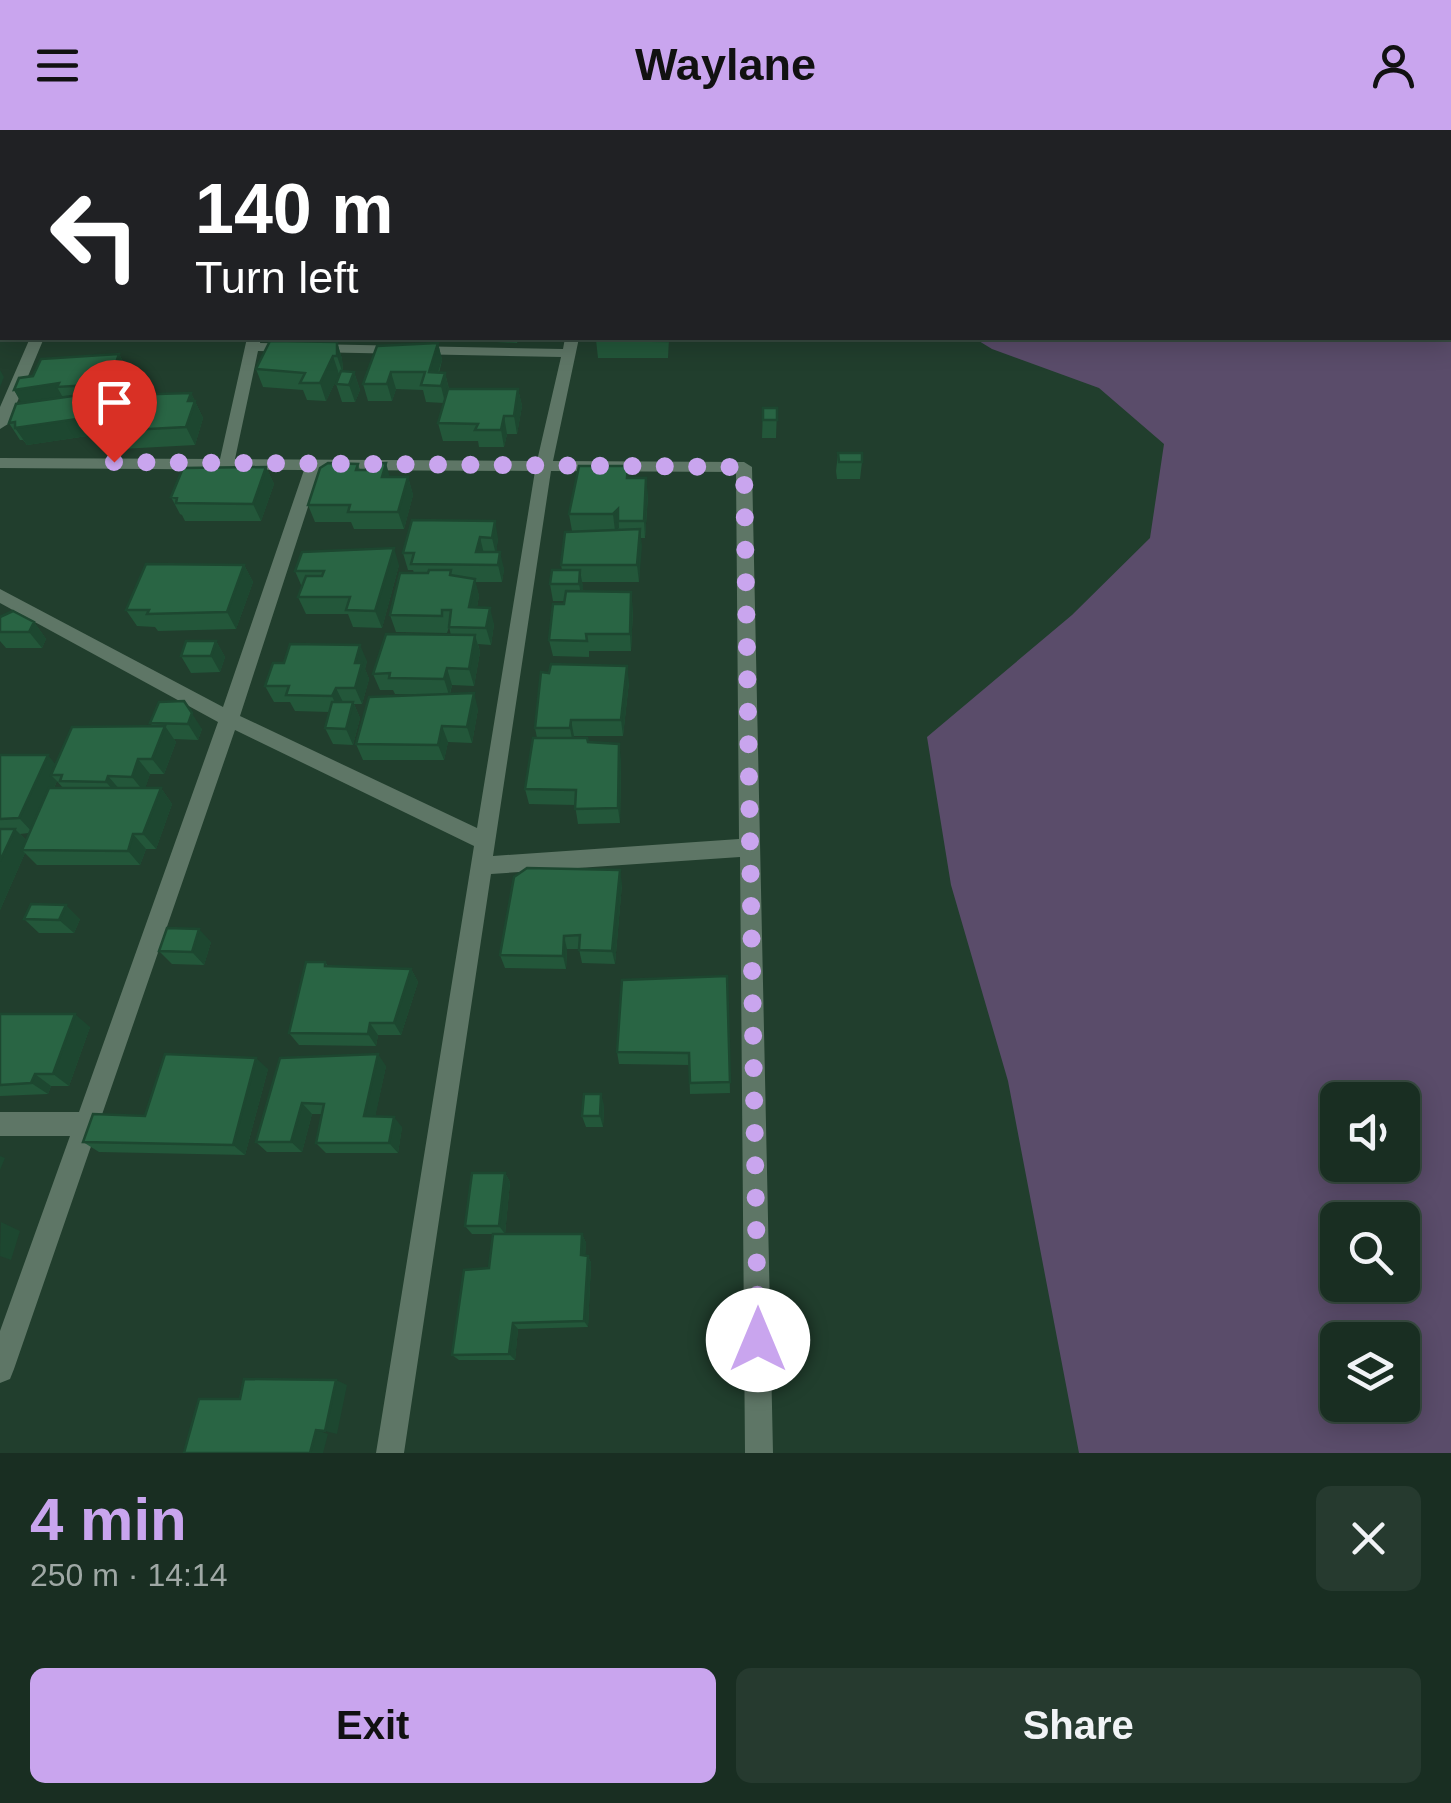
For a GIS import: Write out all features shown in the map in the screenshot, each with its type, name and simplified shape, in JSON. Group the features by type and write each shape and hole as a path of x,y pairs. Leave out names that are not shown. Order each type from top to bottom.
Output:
{"street":[{"path":"0,424 36,340"},
{"path":"227,462 253,342 570,345 544,465 390,1453"},
{"path":"0,463 744,467 759,1453"},
{"path":"0,1369 313,466"},
{"path":"0,622 6,598 228,720 484,841"},
{"path":"481,866 752,847"},
{"path":"0,1124 86,1124"}],"shaded area":[{"path":"977,340 1451,340 1451,1453 1079,1453 1008,1081 951,885 927,737 1072,615 1150,538 1164,444 1099,388"}],"building":[{"path":"270,341 337,342 337,356 333,356 320,383 300,383 305,373 256,369"},
{"path":"438,343 429,372 445,373 441,386 421,385 425,372 391,372 387,384 363,384 377,346"},
{"path":"119,354 109,384 57,387 59,383 14,390 19,378 33,376 41,359"},
{"path":"341,371 354,372 349,385 336,384"},
{"path":"448,389 518,389 514,416 504,416 501,430 475,430 478,424 438,423"},
{"path":"108,391 108,405 85,408 84,418 15,428 15,422 9,423 16,404"},
{"path":"191,393 188,401 195,401 186,427 111,431 124,395"},
{"path":"763,408 777,408 777,420 763,420"},
{"path":"838,453 862,453 862,462 839,462"},
{"path":"328,463 358,464 356,470 366,470 368,464 386,463 382,477 408,477 398,512 348,512 350,505 308,505 320,468"},
{"path":"579,466 628,466 627,478 646,478 644,521 618,521 618,509 613,514 569,514"},
{"path":"266,467 253,504 176,503 177,498 171,497 183,468"},
{"path":"412,520 495,521 492,538 480,537 476,552 500,552 498,565 411,564 414,553 403,553"},
{"path":"640,529 637,565 561,565 565,532"},
{"path":"394,548 375,611 346,610 350,597 298,597 306,576 322,576 324,571 295,571 302,552"},
{"path":"146,564 244,565 227,612 147,614 149,610 126,610"},
{"path":"451,570 450,575 475,579 469,607 490,608 486,628 449,627 451,610 442,610 442,616 390,615 400,573"},
{"path":"552,570 580,570 579,584 550,584"},
{"path":"566,591 631,592 630,634 586,634 587,641 549,640 553,604 564,604"},
{"path":"13,611 34,622 29,632 0,632 0,617"},
{"path":"386,634 475,635 469,669 447,668 444,679 373,674"},
{"path":"186,641 216,641 211,656 181,656"},
{"path":"290,644 360,645 355,663 362,663 355,688 336,688 332,696 286,695 289,686 265,686 273,663 284,663"},
{"path":"551,664 627,666 621,720 571,720 570,728 535,728 541,672 549,673"},
{"path":"474,693 467,727 442,726 438,745 356,744 369,697"},
{"path":"184,701 192,713 188,724 150,723 159,702"},
{"path":"332,702 353,702 346,729 325,728"},
{"path":"165,726 152,759 138,759 132,777 108,776 106,782 60,781 62,775 51,775 72,727"},
{"path":"533,738 587,738 588,742 619,744 618,808 575,809 576,790 525,789"},
{"path":"0,755 48,755 19,818 0,819"},
{"path":"49,788 161,788 143,834 133,834 128,851 22,850"},
{"path":"0,829 15,829 0,861"},
{"path":"527,868 620,870 612,951 579,950 580,935 564,936 563,956 500,955 514,877"},
{"path":"31,904 66,905 59,920 24,919"},
{"path":"167,928 199,929 192,952 159,951"},
{"path":"306,962 411,969 394,1023 370,1023 368,1034 289,1033"},
{"path":"727,976 730,1082 690,1083 689,1053 617,1052 622,980"},
{"path":"0,1014 75,1014 53,1074 35,1074 31,1083 0,1085"},
{"path":"165,1054 256,1058 233,1145 83,1142 93,1114 145,1116"},
{"path":"378,1054 364,1116 394,1117 389,1143 316,1143 324,1104 302,1103 291,1142 256,1142 280,1058"},
{"path":"584,1094 601,1094 600,1116 582,1116"},
{"path":"472,1173 505,1173 499,1226 465,1226"},
{"path":"493,1234 582,1234 581,1255 588,1256 584,1321 513,1323 509,1354 452,1355 464,1270 489,1268"},
{"path":"244,1379 336,1380 325,1431 316,1430 310,1453 184,1453 199,1399 240,1399"}],"route":[{"path":"114,462 744,467 758,1340"}]}
